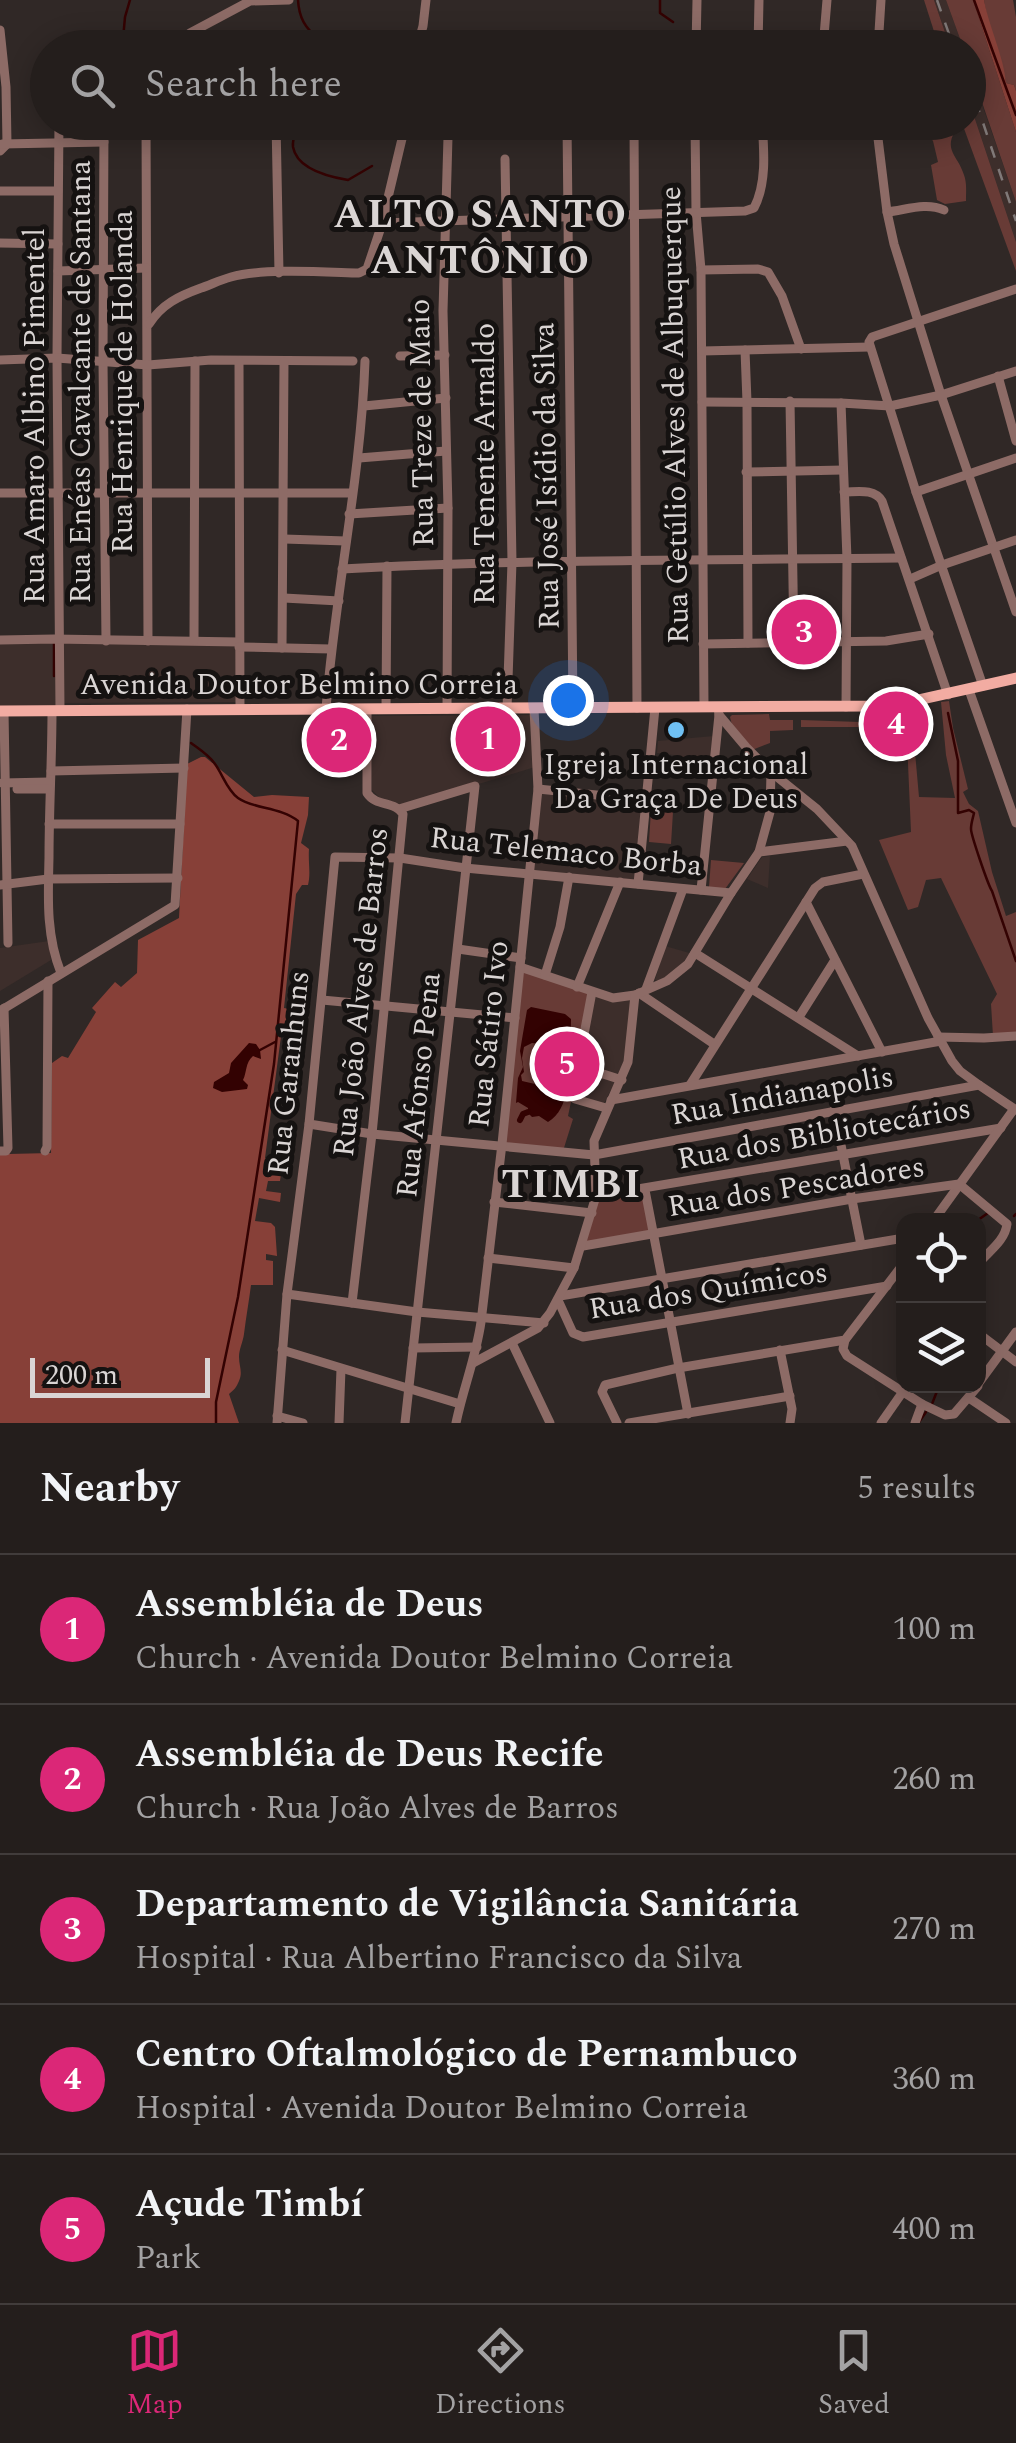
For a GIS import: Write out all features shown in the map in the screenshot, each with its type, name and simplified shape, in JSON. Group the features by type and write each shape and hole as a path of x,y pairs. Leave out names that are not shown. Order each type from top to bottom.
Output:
{"main road":[{"name":"Avenida Doutor Belmino Correia","path":"2,711 704,707 718,711 846,707 892,704 1016,678"}],"street":[{"path":"196,30 250,1 289,0"},
{"path":"422,30 426,0"},
{"path":"696,30 697,0"},
{"path":"758,30 759,0"},
{"path":"824,30 826,0"},
{"path":"879,30 881,0"},
{"path":"0,30 6,87 2,146 104,142"},
{"name":"Rua Amaro Albino Pimentel","path":"60,140 59,639 48,879 50,934 61,973"},
{"name":"Rua Henrique de Holanda","path":"146,140 148,641"},
{"path":"276,140 278,273"},
{"path":"148,326 161,308 229,277 359,273 370,266 402,140"},
{"name":"Rua Treze de Maio","path":"448,140 443,310 448,709"},
{"name":"Rua José Isídio da Silva","path":"567,140 573,708"},
{"path":"634,140 638,708"},
{"name":"Rua Getúlio Alves de Albuquerque","path":"695,140 702,270 704,707"},
{"path":"382,223 738,212 754,208 760,189 763,140"},
{"path":"878,140 894,244 1016,612"},
{"name":"Rua Enéas Cavalcante de Santana","path":"104,142 106,641"},
{"name":"Rua Tenente Arnaldo","path":"498,753 512,562 506,159"},
{"path":"0,191 58,191"},
{"path":"887,212 932,206 944,210"},
{"path":"0,243 58,244"},
{"path":"58,271 146,268"},
{"path":"702,270 768,272 782,296 801,348"},
{"path":"702,351 870,343 918,321 1016,289"},
{"path":"870,343 983,686"},
{"path":"745,350 748,644"},
{"path":"400,356 446,354"},
{"path":"0,360 57,358 148,365 195,361 353,361"},
{"path":"194,640 195,361"},
{"path":"240,361 240,709"},
{"path":"326,708 359,458 365,361"},
{"path":"282,648 284,362"},
{"path":"702,402 890,406 1016,372"},
{"path":"998,376 1016,441"},
{"path":"364,406 446,398"},
{"path":"790,402 794,643"},
{"path":"842,402 846,707"},
{"path":"359,458 446,451"},
{"path":"916,492 1016,458"},
{"path":"746,472 843,470"},
{"path":"844,492 878,495 948,694"},
{"path":"0,493 352,494"},
{"path":"349,514 448,508"},
{"path":"284,539 346,542"},
{"path":"910,579 1016,540"},
{"path":"342,569 702,558 901,558"},
{"path":"386,566 386,709"},
{"path":"284,598 338,601"},
{"path":"703,644 846,643 928,634"},
{"path":"0,640 194,640 331,649"},
{"path":"970,690 1016,822"},
{"name":"Rua Sátiro Ivo","path":"456,1423 477,1347 502,1144 538,789 534,708"},
{"path":"638,884 654,708"},
{"path":"3,1151 2,1010 170,910 176,902 187,709"},
{"name":"Rua João Alves de Barros","path":"352,1302 403,814 399,809 375,802 367,793 367,709"},
{"path":"2,711 8,943"},
{"path":"718,711 735,736 847,841 939,1039 960,1071 1015,1110 939,1213"},
{"path":"701,890 718,711"},
{"path":"3,786 184,768"},
{"path":"458,950 520,962 545,976 613,998 640,993 678,974 696,953 759,852 770,812 771,772"},
{"name":"Rua Afonso Pena","path":"399,809 475,786 405,1423"},
{"path":"538,789 645,800"},
{"path":"49,824 180,824"},
{"path":"759,852 847,841"},
{"name":"Rua Telemaco Borba","path":"335,857 400,858 466,868 731,892"},
{"name":"Rua Garanhuns","path":"277,1420 335,857"},
{"path":"690,1085 815,888 824,882 863,874"},
{"path":"545,976 560,927 568,877"},
{"path":"4,885 48,879 178,878"},
{"path":"577,987 620,882"},
{"path":"473,1362 544,1323 574,1268 596,1196 596,1132 622,1080 640,993 683,889"},
{"path":"806,902 882,1052"},
{"path":"696,953 858,1056"},
{"path":"798,1017 835,960"},
{"path":"45,1151 48,982"},
{"path":"592,992 578,1066 622,1080"},
{"path":"640,993 714,1044"},
{"path":"322,1000 515,1018"},
{"path":"574,1099 609,1104 939,1039 1016,1036"},
{"name":"Rua Indianapolis","path":"309,1124 372,1134 594,1155 979,1086"},
{"path":"834,1110 861,1245"},
{"name":"Rua dos Bibliotecários","path":"596,1196 1000,1128"},
{"name":"Rua dos Pescadores","path":"582,1246 959,1184 1005,1221 1006,1231 986,1256"},
{"path":"645,1190 688,1414"},
{"path":"494,1202 592,1214"},
{"path":"559,1298 896,1239"},
{"path":"488,1258 574,1268"},
{"path":"896,1275 845,1340 843,1350 896,1389"},
{"name":"Rua dos Químicos","path":"559,1298 573,1333 579,1336 887,1286"},
{"path":"287,1294 417,1312 544,1323"},
{"path":"986,1374 1016,1332"},
{"path":"986,1339 1016,1362"},
{"path":"617,1423 603,1387 678,1368 845,1340"},
{"path":"512,1343 550,1423"},
{"path":"413,1348 477,1347"},
{"path":"282,1350 460,1404"},
{"path":"780,1350 792,1408 790,1423"},
{"path":"339,1423 341,1369"},
{"path":"881,1423 902,1393 951,1416 972,1393"},
{"path":"630,1423 790,1396"},
{"path":"969,1398 1006,1423"},
{"path":"915,1423 922,1404"},
{"path":"277,1420 303,1423"}],"shaded area":[{"path":"924,0 934,0 944,30 934,30"},
{"path":"934,0 946,0 957,30 944,30"},
{"path":"946,0 973,0 983,30 957,30"},
{"path":"973,0 984,0 1006,83 1014,85 1016,91 1016,132 986,30"},
{"path":"984,0 1013,0 1016,91 1014,85 1006,83"},
{"path":"986,40 1016,132 1016,202 986,114"},
{"path":"986,116 1016,202 1016,242 982,140 986,140"},
{"path":"952,140 965,178 966,201 945,204 937,200 931,165 938,162 933,141"},
{"path":"968,140 982,140 1016,242 1016,271"},
{"path":"63,641 236,643 238,702 62,703"},
{"path":"56,642 57,706 0,706 0,643"},
{"path":"949,701 968,789 963,792 978,811 1006,916 1016,912 1016,1034 993,1036 991,1004 997,994 941,878 926,880 918,907 908,910 879,840 911,832 907,741 914,741 919,797 955,798 941,702"},
{"path":"769,714 770,720 793,720 793,730 770,731 770,743 752,750 730,717"},
{"path":"532,715 535,767 406,806 381,799 372,790 371,716"},
{"path":"868,717 869,727 801,727 801,720 860,722"},
{"path":"714,736 710,774 681,771 682,756 657,753 658,741"},
{"path":"201,757 254,797 309,797 301,843 309,849 309,881 296,894 284,1008 300,1011 298,1035 281,1036 265,1158 278,1161 280,1181 268,1181 266,1191 281,1193 280,1202 259,1198 255,1221 275,1227 277,1256 266,1254 266,1260 273,1261 273,1285 251,1285 239,1354 240,1378 229,1394 239,1423 0,1423 0,1149 8,1154 51,1153 52,1063 62,1056 68,1058 96,1012 92,1008 115,982 121,987 137,973 138,940 179,918 187,764"},
{"path":"542,794 641,804 634,880 534,870"},
{"path":"651,810 673,812 671,844 649,842"},
{"path":"770,856 768,888 747,879 762,857"},
{"path":"711,860 744,863 725,889 709,887"},
{"path":"49,941 51,960 0,991 0,948"},
{"path":"665,946 693,954 661,981 655,980"},
{"path":"522,971 589,993 575,1078 579,1069 595,1073 591,1087 575,1083 568,1116 573,1119 563,1151 504,1144"},
{"path":"594,994 631,998 625,1064 603,1105 574,1097"},
{"path":"531,1007 565,1014 571,1019 564,1100 548,1122 539,1116 532,1117 528,1108 516,1103 527,1010","holes":["549,1041 563,1049 561,1079 535,1072 539,1076 535,1084 522,1081 524,1047 532,1043 548,1045"]},
{"path":"249,1043 256,1044 261,1059 253,1056 249,1062 243,1080 247,1089 222,1092 213,1088 214,1082 229,1073 231,1063"},
{"path":"645,1190 654,1234 583,1246 596,1196"}],"waterway":[{"path":"124,30 130,0"},
{"path":"298,0 301,17 309,30"},
{"path":"660,0 660,13 673,22"},
{"path":"974,0 985,30"},
{"path":"986,33 1016,115"},
{"path":"294,140 293,147 301,161 324,174 348,180 372,166"},
{"path":"54,643 54,676"},
{"path":"948,713 958,761 958,813 974,813 974,840 1016,961"},
{"path":"191,743 213,761 238,798 298,821 274,1064 238,1297 216,1402 216,1423"},
{"path":"260,1050 275,1042"},
{"path":"520,1120 528,1112"},
{"path":"932,1404 936,1393"},
{"path":"919,1422 926,1412"}],"railway":[{"path":"937,0 948,30"},
{"path":"986,132 1016,221"}],"place":[{"name":"Departamento de Vigilância Sanitária","path":"804,632"},
{"name":"Centro Oftalmológico de Pernambuco","path":"896,724"},
{"name":"Igreja Internacional Da Graça De Deus","path":"676,730"},
{"name":"Assembléia de Deus","path":"488,739"},
{"name":"Assembléia de Deus Recife","path":"339,740"},
{"name":"Açude Timbí","path":"567,1064"}],"district":[{"name":"ALTO SANTO ANTÔNIO","path":"481,236"},
{"name":"TIMBI","path":"572,1183"}]}
